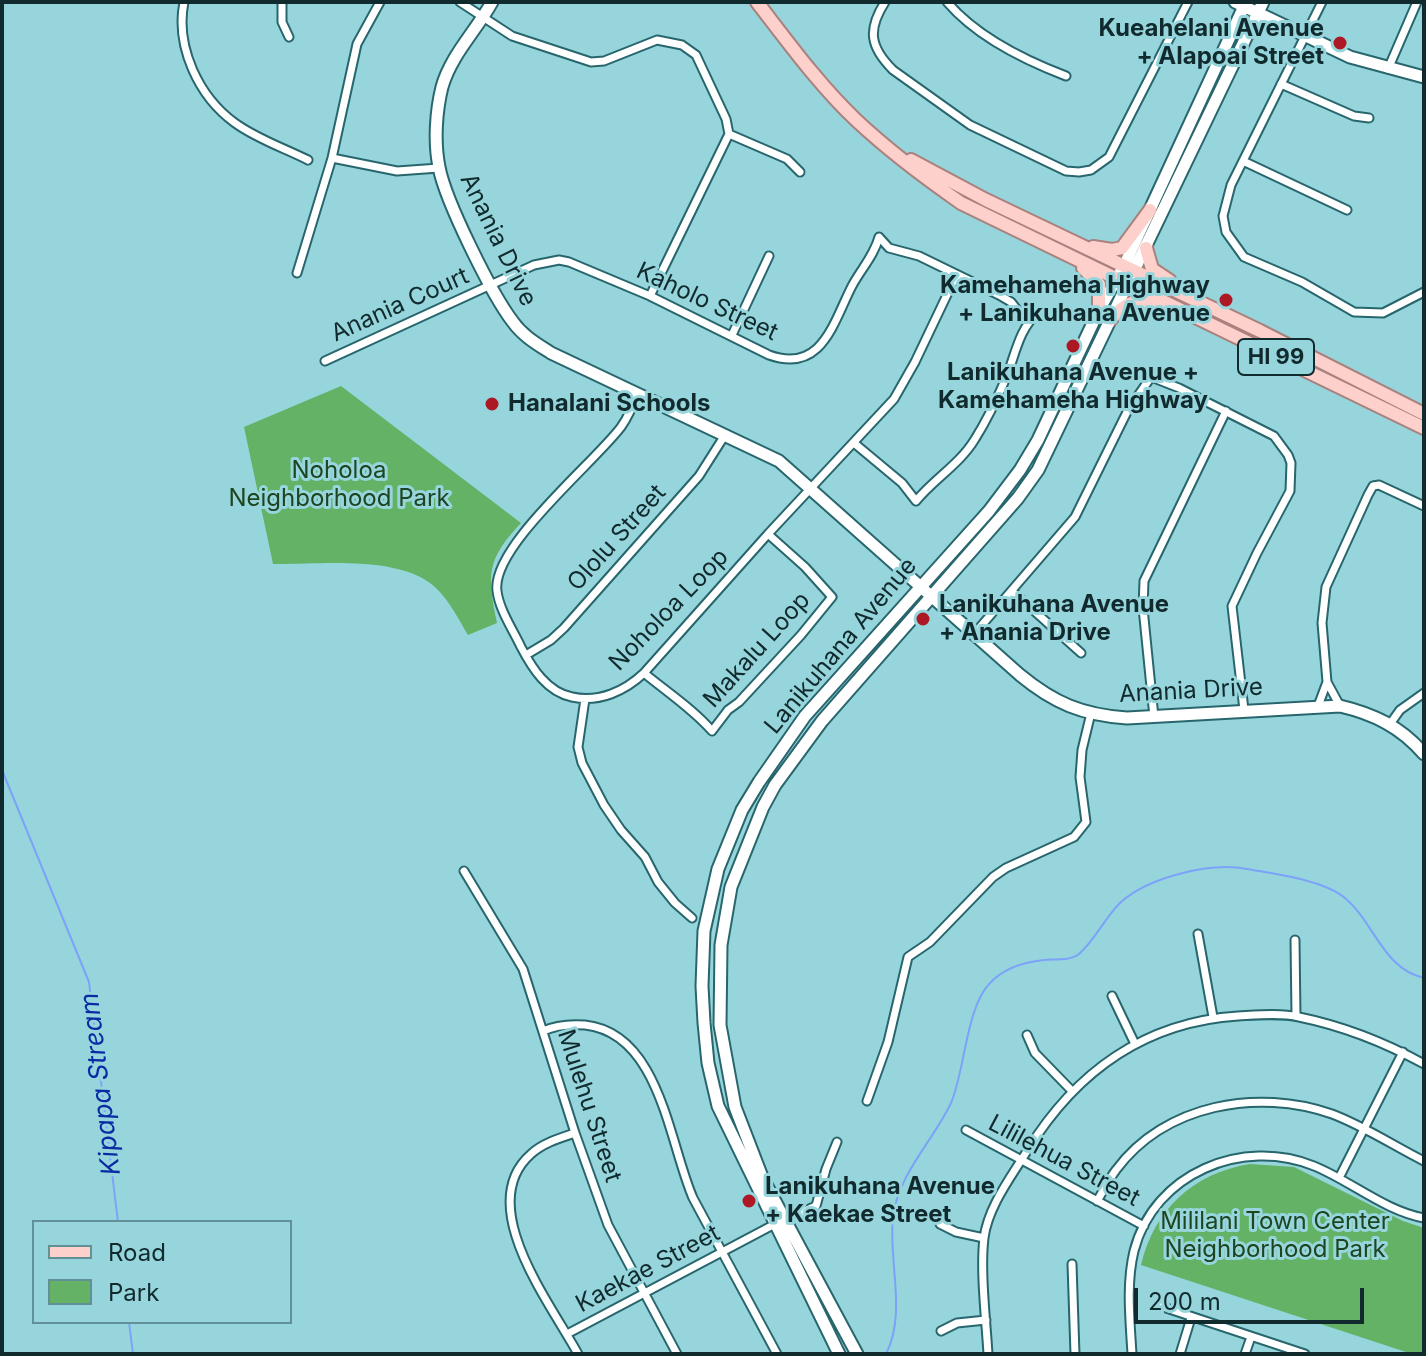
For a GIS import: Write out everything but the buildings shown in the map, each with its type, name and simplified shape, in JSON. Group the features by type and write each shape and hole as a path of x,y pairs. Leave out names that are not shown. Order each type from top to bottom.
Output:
{"main road":[{"name":"Anania Drive","path":"492,2 455,58 442,87 437,120 439,168 451,200 511,320 533,341 551,353 779,461 1020,675 1048,697 1066,706 1127,718 1340,706 1363,711 1390,724 1413,741 1424,754"},
{"name":"HI 99","path":"757,2 855,119 919,175 961,203 1424,428"},
{"path":"1242,3 1260,7 1305,37 1350,57 1424,77"},
{"name":"Lanikuhana Avenue","path":"1130,269 1150,210 1242,3"},
{"name":"Lanikuhana Avenue","path":"857,1354 724,1119 708,1063 702,986 704,931 718,869 742,810 805,716 989,511 1020,470 1038,440 1099,310 1146,248 1260,7"},
{"name":"HI 99","path":"895,152 986,200 1260,331 1424,414"},
{"path":"1083,245 1122,248 1150,210"},
{"path":"1146,248 1155,272 1260,331"},
{"path":"1071,258 1099,284 1099,310"},
{"name":"Lanikuhana Avenue","path":"839,1354 779,1221 735,1107 720,1025 721,945 731,887 743,853 775,785 822,721 1030,482 1111,319 1122,282"},
{"path":"1111,319 1127,304 1149,302 1201,328 1283,360"}],"street":[{"path":"184,2 185,46 205,93 234,122 308,160"},
{"path":"282,2 282,22 289,37"},
{"path":"297,273 332,158 357,44 380,2"},
{"path":"460,2 512,36 591,62 604,61 657,40 682,45 696,55 726,119 729,134 650,296"},
{"path":"885,2 873,24 873,37 882,59 893,70 970,125 1066,171 1079,172 1102,164 1119,141 1188,2"},
{"path":"947,2 961,18 985,36 1046,69 1066,76"},
{"path":"1322,2 1231,185 1223,216 1226,232 1244,257 1302,282 1354,312 1383,313 1424,292"},
{"path":"1388,69 1417,2"},
{"path":"1281,84 1354,116 1369,118"},
{"path":"729,134 787,159 800,172"},
{"path":"332,158 397,171 439,168"},
{"path":"1243,161 1347,210"},
{"name":"Kaholo Street","path":"492,285 534,265 559,260 650,296 755,349 781,359 806,357 825,340 854,283 876,249 879,237 889,248 919,256 1011,302 1018,311 1038,313 1023,329 1005,382 974,441 966,453 916,501 902,483 854,443"},
{"path":"732,335 769,256"},
{"name":"Noholoa Loop","path":"585,699 602,697 630,686 644,673 854,443 903,385 956,276"},
{"name":"Anania Court","path":"325,361 492,285"},
{"path":"975,633 1075,517 1128,410 1143,393 1151,377 1274,436 1288,455 1292,476 1290,491 1232,606 1244,710"},
{"path":"637,394 619,429 504,559 498,575 497,591 526,655 545,682 570,697 585,699 578,747 582,763 621,830 645,857 658,882 692,918"},
{"path":"1154,717 1143,608 1144,581 1226,411"},
{"name":"Ololu Street","path":"526,655 564,628 699,476 725,435"},
{"path":"1340,706 1327,682 1322,623 1326,587 1373,486 1379,485 1424,506"},
{"name":"Makalu Loop","path":"644,673 679,703 698,714 712,731 728,710 750,691 801,635 832,597 805,567 768,534"},
{"path":"1012,591 1081,653"},
{"path":"1318,706 1327,682"},
{"path":"1390,724 1400,710 1424,693"},
{"path":"867,1101 888,1042 908,957 930,942 993,877 1074,837 1086,822 1080,777 1082,750 1091,713"},
{"name":"Mulehu Street","path":"464,871 523,969 608,1225 677,1354"},
{"path":"1198,934 1213,1017"},
{"path":"1295,940 1296,1016"},
{"path":"1112,996 1135,1044"},
{"path":"988,1354 984,1238 989,1221 1054,1110 1095,1071 1135,1044 1156,1034 1213,1017 1296,1016 1356,1032 1424,1064"},
{"path":"543,1031 551,1027 593,1026 617,1037 640,1058 656,1088 682,1172 777,1354"},
{"path":"1027,1035 1035,1053 1072,1091"},
{"path":"1339,1178 1403,1052"},
{"path":"1097,1201 1117,1169 1154,1135 1198,1112 1230,1103 1257,1100 1292,1103 1336,1116 1424,1161"},
{"name":"Lililehua Street","path":"966,1130 1144,1226"},
{"path":"575,1133 547,1143 528,1156 515,1178 509,1208 512,1230 520,1249 578,1354"},
{"name":"Kaekae Street","path":"567,1334 779,1221 816,1206 837,1142"},
{"path":"1132,1354 1129,1303 1134,1248 1144,1226 1161,1202 1175,1186 1201,1168 1228,1159 1272,1155 1314,1166 1400,1210 1424,1218"},
{"path":"940,1224 956,1232 984,1238"},
{"path":"1072,1264 1075,1354"},
{"path":"1157,1305 1305,1354"},
{"path":"1180,1354 1191,1318"},
{"path":"941,1331 957,1323 986,1320"},
{"path":"1245,1354 1251,1337"}],"green space":[{"name":"Noholoa Neighborhood Park","path":"341,386 521,523 501,547 492,569 497,623 468,635 437,589 403,570 359,564 273,564 244,427"},
{"name":"Mililani Town Center Neighborhood Park","path":"1250,1164 1294,1167 1403,1221 1424,1228 1424,1354 1412,1354 1141,1265 1156,1227 1179,1197 1211,1176"}],"waterway":[{"name":"Kipapa Stream","path":"2,770 89,982 118,1220"},
{"path":"886,1354 895,1321 892,1233 896,1200 909,1171 951,1103 971,1023 982,994 1002,973 1029,962 1067,959 1079,954 1121,902 1147,885 1199,870 1232,867 1299,879 1336,892 1355,908 1398,965 1424,978"},
{"name":"Kipapa Stream","path":"129,1324 133,1354"}],"place":[{"name":"Kueahelani Avenue + Alapoai Street","path":"1340,43"},
{"name":"Kamehameha Highway + Lanikuhana Avenue","path":"1226,300"},
{"name":"Lanikuhana Avenue + Kamehameha Highway","path":"1073,346"},
{"name":"Hanalani Schools","path":"492,404"},
{"name":"Lanikuhana Avenue + Anania Drive","path":"923,619"},
{"name":"Lanikuhana Avenue + Kaekae Street","path":"749,1201"}]}
